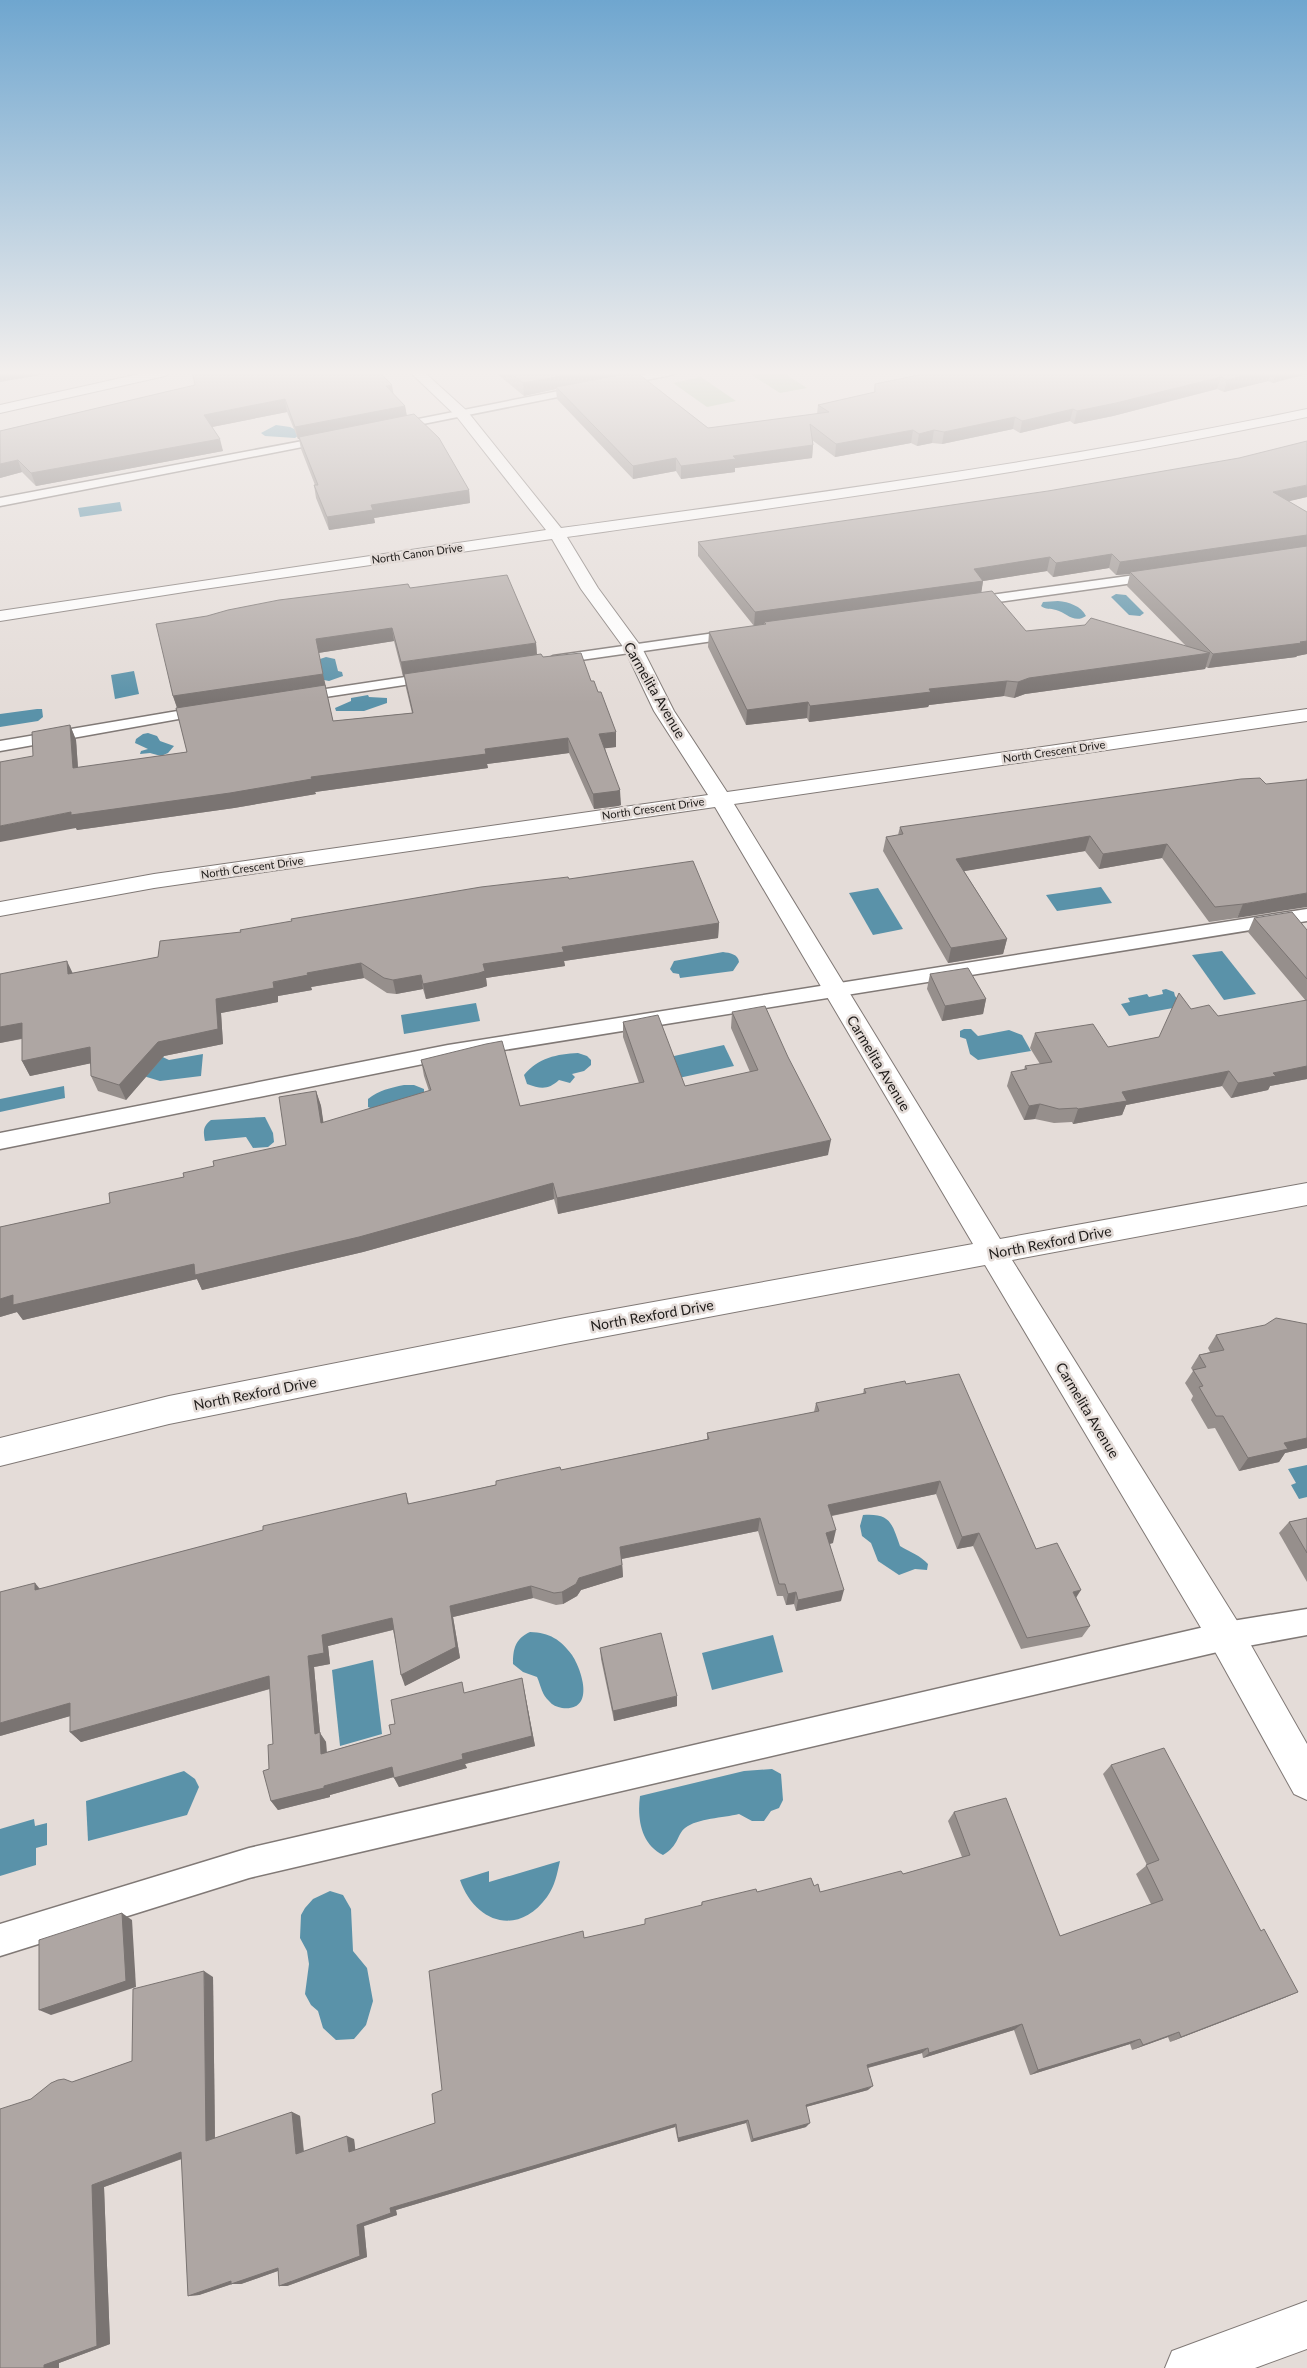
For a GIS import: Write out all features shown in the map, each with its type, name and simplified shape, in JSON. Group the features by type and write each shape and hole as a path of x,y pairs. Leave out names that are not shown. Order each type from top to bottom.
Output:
{"street":[{"name":"Carmelita Avenue","path":"517,483 558,534 590,589 633,648 664,710 720,798 1226,1636 1307,1780"},
{"name":"North Canon Drive","path":"0,616 306,568 914,483"},
{"name":"North Crescent Drive","path":"0,909 154,881 1307,715"},
{"name":"North Rexford Drive","path":"0,1452 170,1410 536,1336 1307,1194"},
{"path":"1189,2368 1307,2325"}],"lane":[{"path":"0,502 101,483"},
{"path":"950,604 1167,574"},
{"path":"539,662 753,632"},
{"path":"282,699 450,675"},
{"path":"0,746 153,718 223,708"},
{"path":"0,1141 448,1052 836,992 1307,915"},
{"path":"0,1940 249,1863 1226,1636 1307,1622"}],"water":[{"path":"120,502 122,511 80,517 78,508"},
{"path":"1116,594 1126,595 1144,613 1140,616 1129,615 1111,597"},
{"path":"1058,601 1074,605 1086,616 1078,619 1060,611 1041,606 1043,602"},
{"path":"326,657 335,659 338,671 342,672 343,676 329,681 324,680 317,660"},
{"path":"134,671 139,694 115,699 111,675"},
{"path":"368,695 369,697 387,698 387,703 364,711 336,711 335,708 351,701 351,698"},
{"path":"42,709 43,717 38,721 0,727 0,714"},
{"path":"148,733 157,736 160,741 174,746 168,753 161,756 150,753 140,754 141,751 148,749 135,743 136,739"},
{"path":"1101,887 1112,903 1057,911 1046,895"},
{"path":"878,888 903,929 873,935 849,893"},
{"path":"1222,951 1256,994 1224,1000 1192,955"},
{"path":"723,952 737,957 739,962 733,971 680,978 679,974 673,973 670,969 674,961"},
{"path":"1166,989 1174,992 1175,996 1184,1006 1129,1016 1121,1004 1130,1002 1128,998 1147,994 1149,997 1163,994 1162,990"},
{"path":"476,1003 480,1021 404,1034 401,1015"},
{"path":"971,1029 978,1036 1009,1030 1022,1035 1031,1051 978,1060 970,1054 966,1039 960,1037 960,1031"},
{"path":"724,1045 734,1066 674,1079 665,1058"},
{"path":"150,1051 169,1060 203,1054 201,1076 160,1081 130,1072"},
{"path":"578,1053 587,1056 591,1060 591,1065 584,1071 572,1074 575,1077 570,1083 559,1080 551,1086 544,1088 527,1084 524,1075 535,1065 555,1056"},
{"path":"404,1085 414,1085 424,1089 424,1095 375,1110 368,1107 368,1099 376,1093"},
{"path":"64,1086 65,1098 0,1112 0,1099"},
{"path":"265,1117 273,1133 274,1142 268,1147 253,1148 246,1137 205,1141 204,1129 211,1120"},
{"path":"1307,1465 1307,1497 1299,1499 1291,1485 1296,1483 1288,1469"},
{"path":"863,1515 885,1518 892,1526 900,1546 925,1561 928,1564 927,1570 915,1569 899,1575 878,1561 871,1543 862,1536 860,1526"},
{"path":"530,1632 549,1635 563,1645 572,1655 579,1670 584,1689 583,1697 579,1704 573,1707 562,1708 553,1705 545,1696 537,1677 523,1672 513,1664 518,1641"},
{"path":"773,1635 783,1672 712,1690 702,1653"},
{"path":"373,1660 382,1734 340,1746 332,1670"},
{"path":"772,1769 781,1774 783,1800 779,1808 771,1811 764,1821 752,1821 739,1814 697,1822 685,1828 672,1848 663,1855 645,1838 640,1822 640,1796 744,1771"},
{"path":"184,1771 195,1779 199,1787 187,1815 88,1841 86,1801"},
{"path":"34,1819 35,1826 47,1823 47,1845 36,1848 36,1865 0,1876 0,1829"},
{"path":"560,1861 554,1884 547,1897 536,1910 511,1921 498,1920 486,1915 467,1895 460,1880 489,1871 489,1882"},
{"path":"330,1891 343,1895 351,1909 353,1951 367,1968 373,2001 366,2025 354,2039 336,2040 323,2028 318,2011 311,2005 305,1994 309,1964 307,1951 300,1938 301,1915 313,1899"}],"building":[{"path":"317,483 465,483 469,490 371,505 373,510 327,517 314,485 318,485"},
{"path":"1097,483 1307,483 1307,485 1273,492 1307,512 1307,535 1120,562 1112,554 1056,563 1050,557 974,569 983,581 755,612 698,542"},
{"path":"1307,546 1307,641 1300,642 1302,643 1213,654 1130,572"},
{"path":"507,575 536,643 401,662 392,628 316,639 323,674 173,696 156,624 207,616 279,600 408,584 410,588"},
{"path":"992,591 1026,631 1085,625 1091,618 1210,653 1029,678 1018,682 1007,681 929,689 931,692 810,706 808,702 747,710 709,632 766,624 764,622"},
{"path":"581,653 591,681 594,681 598,692 601,692 616,732 599,734 620,790 617,791 593,794 568,738 485,749 486,754 311,777 312,779 230,793 71,815 71,812 0,826 0,762 33,756 32,732 70,725 73,768 187,752 176,708 325,685 333,721 413,713 404,674 541,654 543,657"},
{"path":"1260,778 1266,784 1307,779 1307,893 1215,907 1167,844 1103,854 1090,836 956,859 1007,939 951,948 886,837 903,834 900,827 1241,779"},
{"path":"693,861 719,923 562,947 564,952 483,964 485,971 479,973 423,984 421,975 393,980 384,978 361,963 307,973 308,975 273,982 274,988 216,999 218,1029 158,1042 119,1085 91,1076 90,1047 22,1061 22,1023 0,1027 0,974 67,961 68,974 158,957 160,941 241,932 240,930 292,921 291,919 481,887 568,877 569,879"},
{"path":"1292,912 1307,930 1307,979 1254,918"},
{"path":"968,968 986,999 945,1006 930,974"},
{"path":"1179,993 1191,1009 1209,1005 1218,1016 1307,1000 1307,1066 1273,1073 1276,1076 1238,1083 1229,1071 1122,1092 1127,1101 1078,1109 1059,1109 1040,1104 1029,1106 1011,1072 1027,1069 1025,1066 1052,1062 1035,1033 1093,1024 1108,1047 1159,1037"},
{"path":"765,1006 788,1057 831,1140 557,1198 553,1183 359,1237 195,1275 194,1264 13,1305 13,1295 0,1299 0,1227 110,1203 109,1193 184,1177 183,1173 214,1166 213,1161 286,1145 279,1097 316,1091 321,1123 431,1090 421,1060 502,1041 520,1106 644,1082 623,1022 658,1015 685,1086 758,1070 732,1012"},
{"path":"1276,1318 1307,1324 1307,1438 1284,1443 1288,1449 1248,1458 1223,1416 1216,1416 1199,1387 1203,1386 1193,1370 1206,1367 1199,1355 1224,1350 1216,1335 1265,1325"},
{"path":"959,1374 1036,1549 1057,1543 1081,1590 1073,1592 1090,1626 1027,1638 979,1533 962,1537 940,1481 828,1505 836,1530 826,1533 844,1590 798,1600 796,1592 788,1594 785,1584 779,1584 760,1518 620,1547 622,1565 579,1578 576,1584 562,1592 554,1593 531,1586 450,1606 456,1647 401,1675 392,1618 322,1635 324,1653 308,1656 315,1734 320,1732 321,1754 391,1734 389,1725 395,1724 391,1700 462,1682 464,1693 522,1678 532,1736 462,1754 463,1759 394,1778 392,1767 324,1786 324,1788 271,1801 263,1771 269,1769 268,1745 273,1744 269,1676 70,1732 70,1703 0,1723 0,1592 35,1583 35,1590 263,1530 263,1526 406,1493 408,1504 496,1485 496,1481 560,1467 561,1470 709,1439 707,1433 819,1411 816,1403 866,1393 864,1389 905,1381 906,1384"},
{"path":"1307,1518 1307,1553 1289,1522"},
{"path":"661,1633 677,1696 613,1711 600,1648"},
{"path":"1164,1748 1261,1931 1264,1929 1298,1992 1181,2037 1179,2032 1143,2045 1140,2039 1038,2070 1022,2024 929,2053 928,2048 867,2065 873,2086 806,2105 810,2123 753,2139 748,2120 678,2138 676,2124 390,2208 391,2213 357,2225 360,2256 279,2286 278,2268 231,2284 231,2281 188,2296 181,2152 92,2185 97,2346 44,2365 44,2368 0,2368 0,2109 31,2099 51,2083 58,2080 64,2079 72,2082 132,2061 133,1989 204,1971 206,2141 292,2112 296,2154 347,2136 349,2152 435,2123 432,2094 442,2090 429,1971 583,1931 584,1938 645,1924 645,1919 702,1905 702,1902 756,1889 757,1892 811,1878 814,1886 818,1884 820,1892 901,1871 903,1874 970,1855 954,1812 1006,1798 1060,1936 1163,1900 1146,1865 1159,1860 1111,1765"},
{"path":"122,1913 126,1981 39,2010 39,1940"}]}
